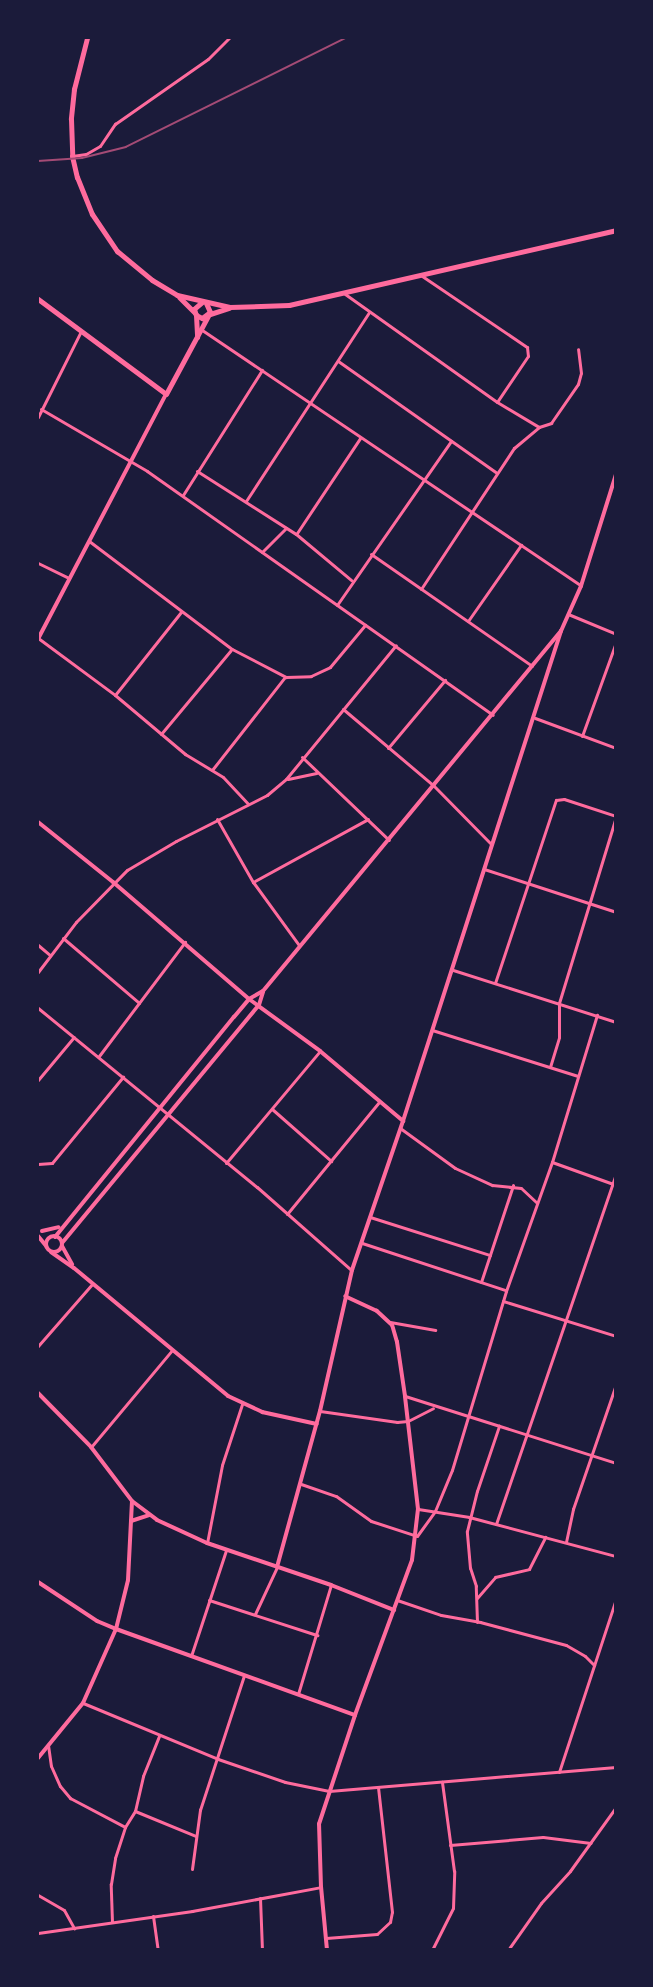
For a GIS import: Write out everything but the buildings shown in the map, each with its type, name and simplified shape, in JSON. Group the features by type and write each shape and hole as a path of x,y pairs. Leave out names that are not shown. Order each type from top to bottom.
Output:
{"main road":[{"path":"87,38 74,89 70,119 72,156 83,192 103,234 133,266 177,295 202,318 231,307"},
{"path":"177,295 231,307 289,305 345,294 615,230"},
{"path":"38,299 166,394 209,315 211,309 205,302"},
{"path":"197,338 197,304 205,302"}],"street":[{"path":"72,156 86,154 100,146 115,124 208,59 229,38"},
{"path":"422,276 527,347 528,356 497,402"},
{"path":"345,294 497,402 539,427"},
{"path":"246,501 369,312"},
{"path":"202,330 580,586"},
{"path":"38,417 81,331"},
{"path":"422,589 514,448 539,427 551,423 578,384 581,373 578,349"},
{"path":"338,361 497,473"},
{"path":"182,496 262,370"},
{"path":"166,394 38,636 115,695 185,754 212,770 248,804"},
{"path":"41,409 131,461 493,714"},
{"path":"296,534 360,438"},
{"path":"337,605 370,554 451,441"},
{"path":"197,471 287,527 352,580"},
{"path":"255,1614 278,1567 317,1424 352,1270 453,970 561,631 580,586 615,474"},
{"path":"262,552 287,527"},
{"path":"89,541 232,650 286,677 311,676 330,667 365,625"},
{"path":"468,621 521,545"},
{"path":"370,554 532,666"},
{"path":"38,562 69,578"},
{"path":"115,695 181,612"},
{"path":"568,614 615,634"},
{"path":"50,1250 57,1252 259,1005 263,991 299,945 389,840 561,631"},
{"path":"582,735 615,642"},
{"path":"38,972 63,938 113,882 140,861 267,795 286,779 396,645"},
{"path":"161,734 232,650"},
{"path":"212,770 286,677"},
{"path":"388,748 445,679"},
{"path":"343,708 434,786 490,843"},
{"path":"534,718 615,748"},
{"path":"302,757 316,773 389,840"},
{"path":"286,779 316,773"},
{"path":"495,982 556,800 564,799 615,816 559,1003 560,1038 550,1067"},
{"path":"218,819 253,882 299,945"},
{"path":"253,882 368,819"},
{"path":"38,822 185,942 249,999 320,1051 403,1121"},
{"path":"484,869 615,912"},
{"path":"63,938 139,1003"},
{"path":"98,1056 185,942"},
{"path":"38,945 50,955"},
{"path":"453,970 615,1022"},
{"path":"50,1250 47,1242 249,999 263,991"},
{"path":"38,1008 160,1107 352,1270"},
{"path":"417,1536 435,1511 452,1470 502,1301 552,1162 597,1015"},
{"path":"432,1030 578,1076"},
{"path":"38,1080 74,1037"},
{"path":"226,1163 320,1051"},
{"path":"38,1164 52,1163 123,1077"},
{"path":"287,1214 379,1102"},
{"path":"272,1109 331,1161"},
{"path":"400,1128 455,1168 492,1185 513,1185 527,1191 538,1204"},
{"path":"552,1162 614,1185"},
{"path":"496,1524 614,1185 615,1174"},
{"path":"481,1282 513,1185"},
{"path":"370,1217 489,1255"},
{"path":"40,1230 57,1229 64,1223"},
{"path":"40,1230 62,1244 74,1268"},
{"path":"38,1236 50,1250 219,1389 242,1404 285,1418 317,1424"},
{"path":"362,1243 506,1291"},
{"path":"38,1346 92,1284"},
{"path":"327,1950 321,1887 319,1824 355,1715 412,1560 417,1536 418,1509 405,1396 397,1342 392,1325 376,1311 345,1296"},
{"path":"502,1301 615,1336"},
{"path":"388,1321 435,1330"},
{"path":"91,1447 172,1350"},
{"path":"566,1542 573,1509 615,1384"},
{"path":"38,1393 91,1447 132,1502 149,1515 207,1543 331,1585 394,1610"},
{"path":"405,1396 615,1463"},
{"path":"207,1543 222,1465 242,1404"},
{"path":"320,1411 385,1421 408,1421 435,1407"},
{"path":"477,1622 476,1600 466,1540 469,1517 500,1426"},
{"path":"301,1484 336,1496 371,1521 417,1536"},
{"path":"38,1758 83,1703 116,1629 128,1580 132,1502"},
{"path":"418,1509 469,1517 615,1556"},
{"path":"131,1521 149,1515"},
{"path":"476,1600 489,1581 495,1577 529,1569 545,1537"},
{"path":"190,1658 226,1550"},
{"path":"38,1582 97,1621 116,1629 190,1658 355,1715"},
{"path":"298,1694 331,1585"},
{"path":"397,1599 441,1616 477,1622 566,1645 585,1656 594,1665"},
{"path":"559,1772 615,1599"},
{"path":"209,1600 316,1635"},
{"path":"192,1869 200,1810 244,1675"},
{"path":"83,1703 218,1759 285,1782 329,1791 615,1767"},
{"path":"112,1922 111,1884 115,1858 125,1827 135,1811 143,1776 159,1736"},
{"path":"48,1745 51,1766 60,1786 70,1798 125,1827"},
{"path":"432,1950 453,1908 454,1871 442,1782"},
{"path":"326,1938 376,1934 390,1922 392,1912 378,1788"},
{"path":"508,1950 541,1903 591,1844 615,1807"},
{"path":"135,1811 196,1836"},
{"path":"450,1845 543,1837 591,1844"},
{"path":"38,1933 74,1929 321,1887"},
{"path":"38,1895 64,1910 74,1929"},
{"path":"260,1898 262,1950"},
{"path":"153,1915 159,1950"}],"railway":[{"path":"38,161 82,158 126,147 346,38"}]}
